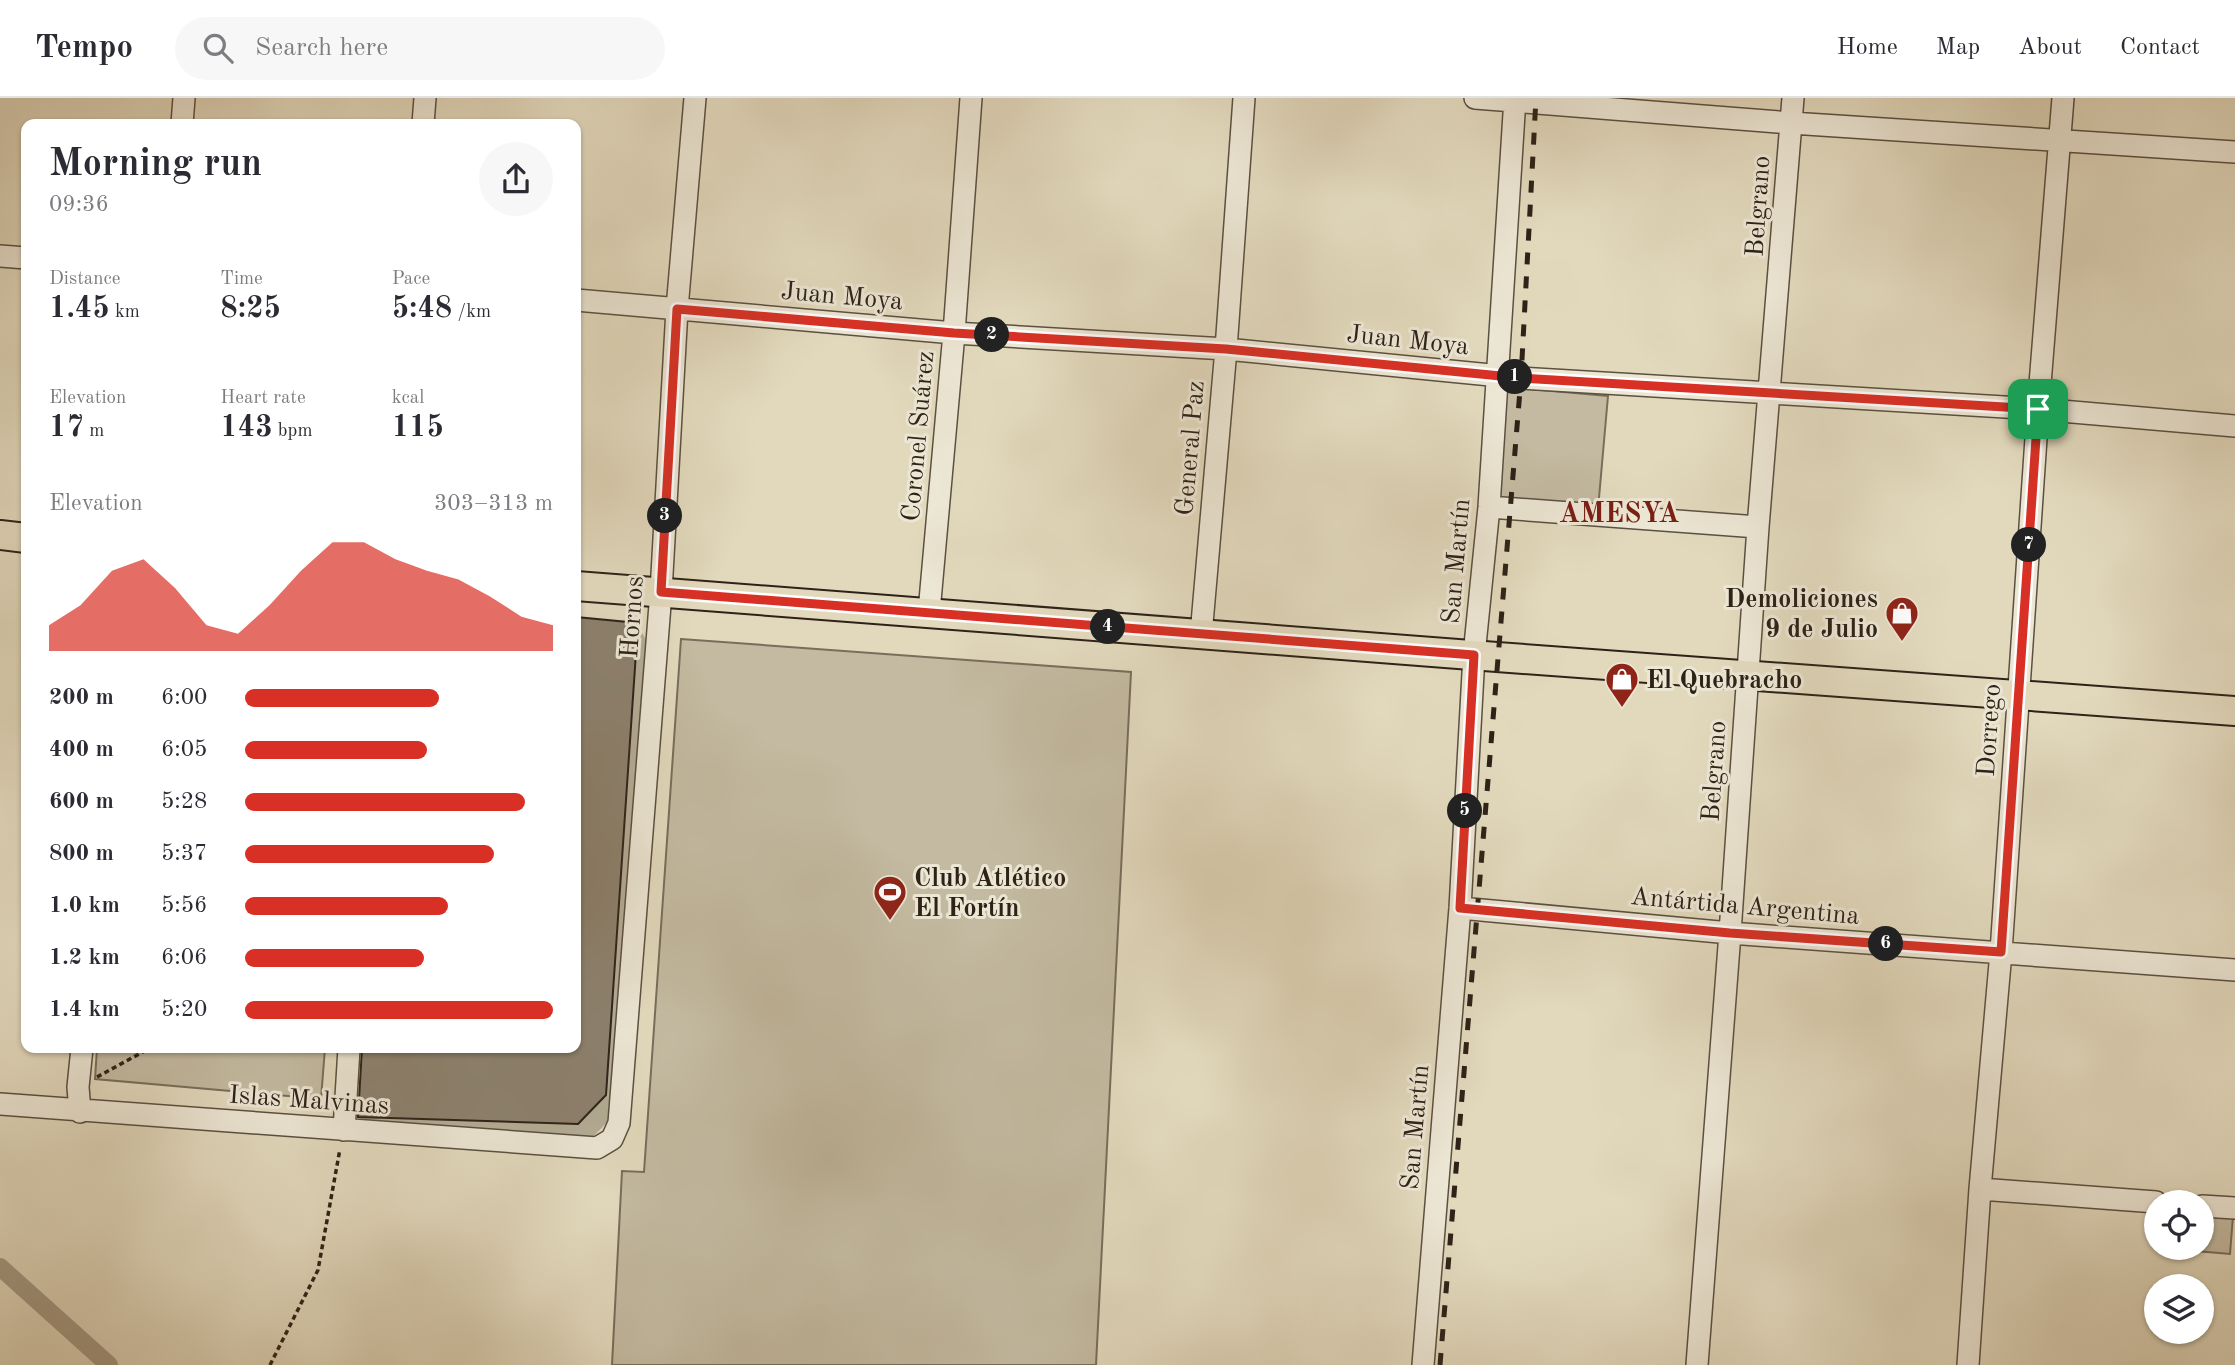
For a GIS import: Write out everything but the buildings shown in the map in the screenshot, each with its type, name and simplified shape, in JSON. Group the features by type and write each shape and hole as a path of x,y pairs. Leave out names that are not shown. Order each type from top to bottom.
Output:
{"main road":[{"path":"0,535 21,537"},
{"path":"581,586 2235,711"}],"street":[{"path":"182,119 184,98"},
{"path":"423,119 425,98"},
{"name":"Hornos","path":"612,1139 620,1123 661,592 677,309 695,98"},
{"name":"Coronel Suárez","path":"929,612 954,333 971,98"},
{"name":"General Paz","path":"1201,635 1244,98"},
{"path":"1475,98 1791,123 2235,152"},
{"name":"Belgrano","path":"1697,1365 1758,527 1793,98"},
{"name":"Dorrego","path":"1968,1365 2063,98"},
{"name":"San Martín","path":"1423,1365 1460,908 1474,655 1489,507 1515,100"},
{"path":"0,256 21,258"},
{"name":"Juan Moya","path":"581,300 954,333 1226,349 1661,388 2038,409 2235,426"},
{"path":"1489,507 1758,527"},
{"name":"Antártida Argentina","path":"1460,908 1730,933 2235,970"},
{"path":"80,1112 78,1087 81,1053"},
{"path":"344,1130 349,1053"},
{"name":"Islas Malvinas","path":"0,1104 597,1149 612,1139"},
{"path":"1980,1189 2144,1201"},
{"path":"2214,1207 2235,1208"}],"path":[{"path":"78,1087 141,1053"},
{"path":"270,1365 318,1270 344,1130"}],"shaded area":[{"path":"1506,387 1608,396 1598,509 1496,500"},
{"name":"Club Atlético El Fortín","path":"681,639 1131,672 1096,1365 612,1365 622,1171 644,1172"},
{"path":"97,1053 325,1053 321,1099 95,1079"},
{"path":"2214,1214 2233,1216 2230,1254 2214,1253"}],"waterway":[{"path":"0,1267 109,1365"}],"railway":[{"path":"1440,1365 1521,378 1536,98"}],"place":[{"name":"Demoliciones 9 de Julio","path":"1902,643"},
{"name":"El Quebracho","path":"1622,709"},
{"name":"Club Atlético El Fortín","path":"890,922"}],"district":[{"name":"AMESYA","path":"1619,512"}],"route":[{"path":"677,309 954,333 1226,349 1521,378 2038,409 2001,952 1730,933 1460,908 1474,655 661,592 677,309"}]}
